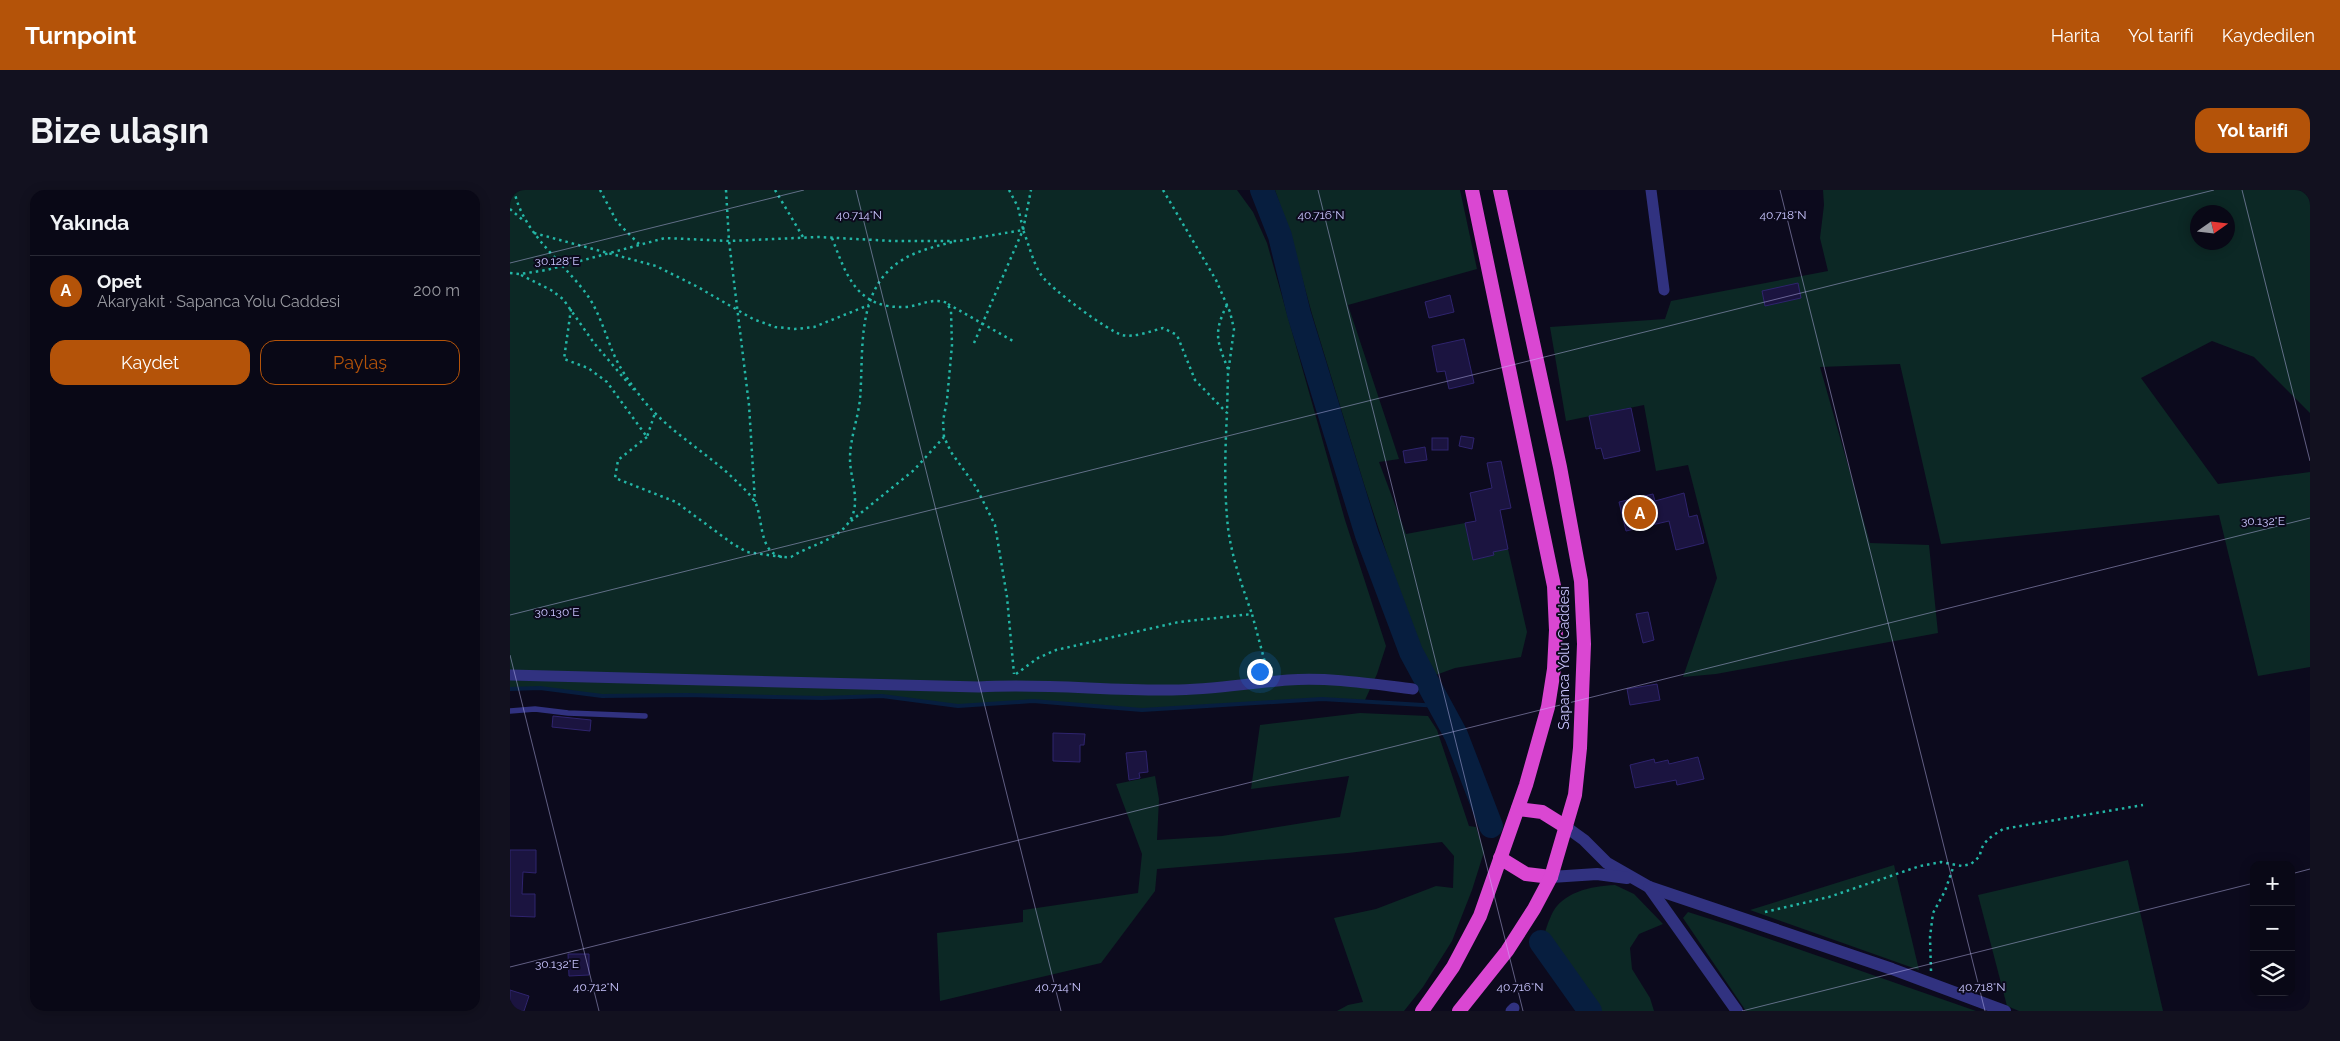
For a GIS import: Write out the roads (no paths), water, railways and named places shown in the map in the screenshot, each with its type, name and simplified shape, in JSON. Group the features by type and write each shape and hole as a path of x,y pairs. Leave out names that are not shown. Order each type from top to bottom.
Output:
{"highway":[{"name":"Sapanca Yolu Caddesi","path":"1422,1011 1453,967 1480,916 1518,809 1548,708 1554,669 1556,630 1554,586 1472,190"},
{"name":"Sapanca Yolu Caddesi","path":"1459,1011 1507,950 1534,909 1551,877 1575,795 1580,748 1584,644 1581,581 1560,466 1500,190"},
{"path":"1518,809 1542,812 1566,828"},
{"path":"1500,858 1526,874 1551,877"}],"street":[{"path":"1651,190 1664,290"},
{"path":"510,674 979,687 1031,685 1114,690 1174,690 1288,680 1332,680 1413,688"},
{"path":"1566,828 1584,840 1607,863 1649,887 1932,984 2004,1011"},
{"path":"1551,877 1598,874 1632,878"},
{"path":"1649,887 1737,1011"}],"lane":[{"path":"510,711 535,709 568,713 646,716"}],"waterway":[{"path":"1262,190 1280,236 1299,314 1367,535 1411,652 1456,735 1491,826"},
{"path":"510,689 540,688 602,696 686,695 822,698 882,696 958,706 1033,701 1142,710 1322,699 1440,706"},
{"path":"1541,942 1590,1011"}],"place":[{"name":"Opet","path":"1640,513"}]}
